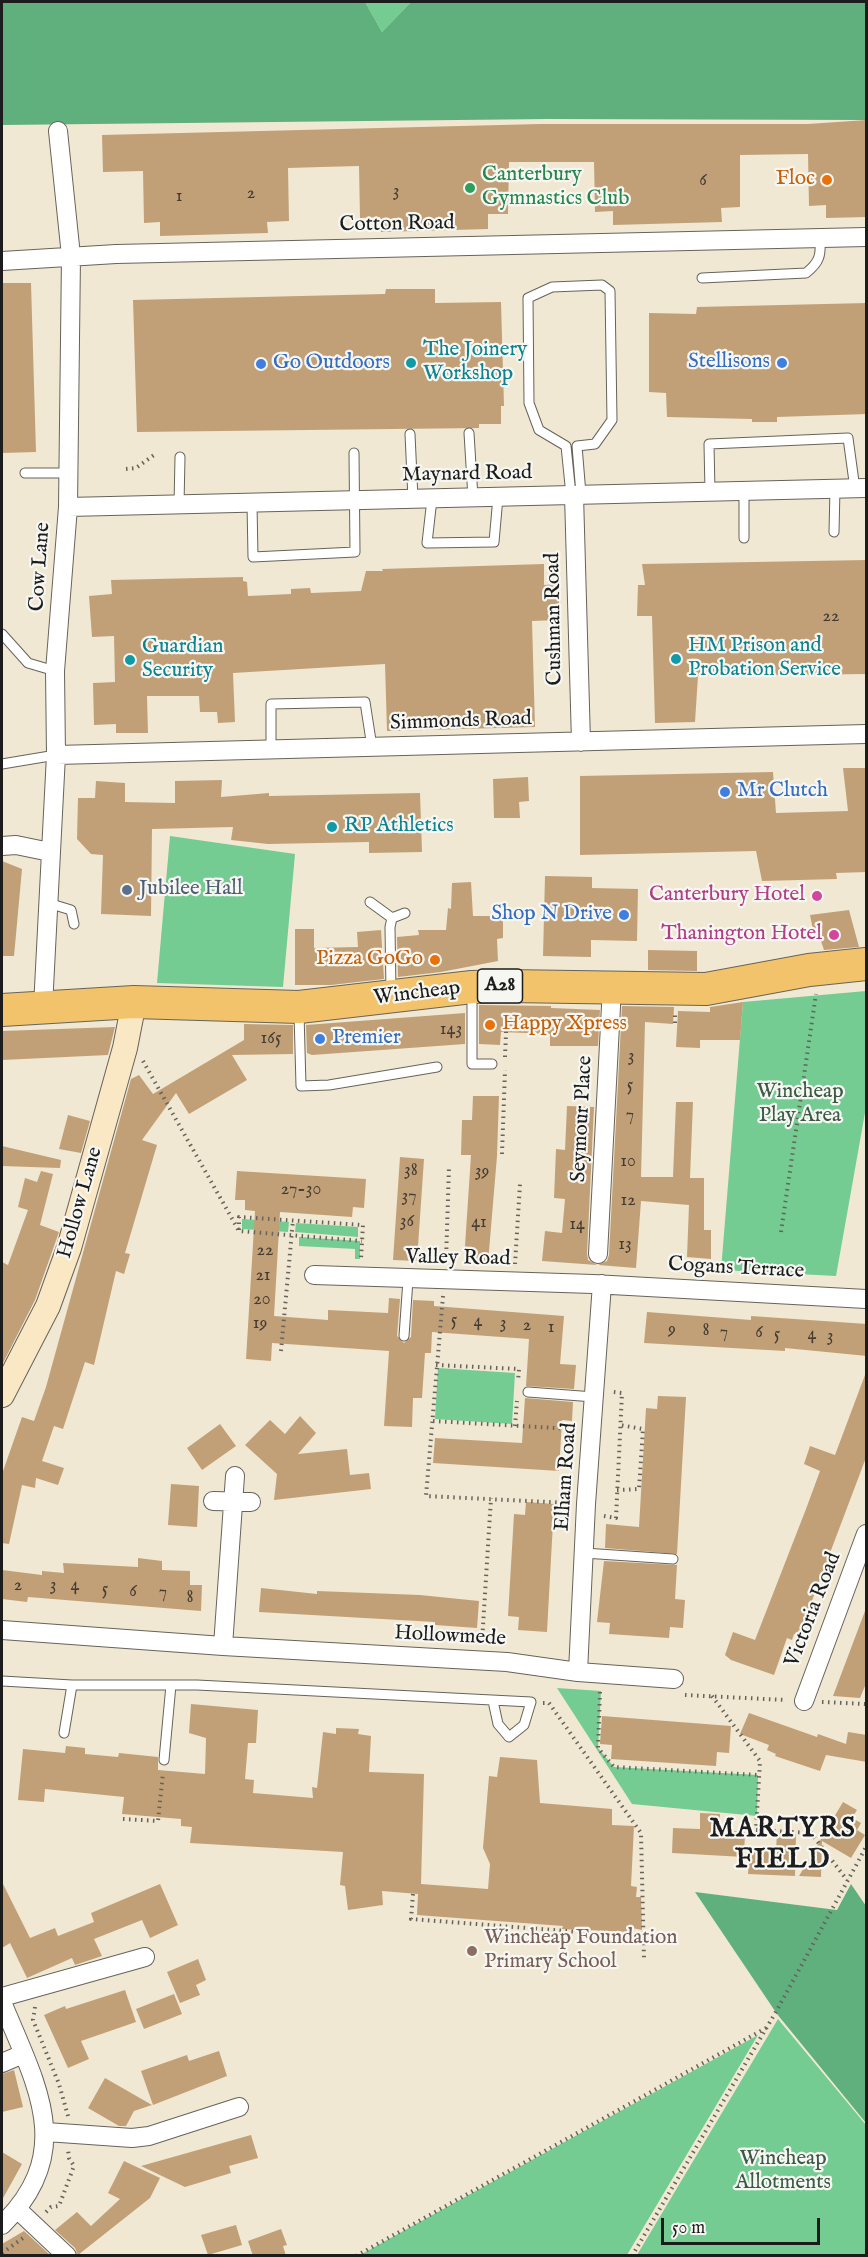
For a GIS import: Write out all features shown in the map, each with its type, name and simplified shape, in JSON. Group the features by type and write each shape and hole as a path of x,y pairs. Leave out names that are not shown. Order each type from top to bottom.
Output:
{"highway":[{"name":"Wincheap","path":"2,1010 134,1002 299,1007 472,987 706,989 809,970 867,964"}],"street":[{"name":"Cow Lane","path":"43,1006 56,756 55,671 68,507 71,256 58,131"},
{"name":"Cotton Road","path":"2,261 71,256 867,237"},
{"name":"Maynard Road","path":"68,507 473,498 576,490 710,492 861,488"},
{"name":"Cushman Road","path":"576,490 580,742"},
{"name":"Simmonds Road","path":"56,756 867,734"},
{"path":"2,846 16,845 50,852"},
{"name":"Seymour Place","path":"598,1254 612,987"},
{"name":"Hollow Lane","path":"2,1395 48,1306 69,1248 125,1048 134,1002"},
{"name":"Valley Road","path":"314,1275 408,1280 602,1284"},
{"name":"Cogans Terrace","path":"602,1284 867,1299"},
{"name":"Elham Road","path":"578,1672 586,1509 602,1284"},
{"path":"223,1646 235,1476"},
{"path":"213,1501 251,1502"},
{"name":"Victoria Road","path":"804,1701 867,1534"},
{"name":"Hollowmede","path":"2,1630 223,1646 507,1662 578,1672 674,1679"},
{"path":"2,1997 145,1957"},
{"path":"2,2002 43,2106 46,2132 43,2157 35,2182 17,2209 2,2224"},
{"path":"2,2063 23,2054"},
{"path":"46,2132 132,2138 149,2136 239,2107"},
{"path":"17,2209 67,2256"}],"lane":[{"path":"702,278 806,273 817,264 821,255 820,238"},
{"path":"602,285 610,291 612,420 595,444 577,446 576,490 566,446 539,430 529,403 528,298 552,287 602,285"},
{"path":"469,433 473,498"},
{"path":"410,434 413,499"},
{"path":"710,492 709,444 848,438 861,488"},
{"path":"252,504 253,557 355,552 354,453"},
{"path":"179,505 180,458"},
{"path":"25,473 68,473"},
{"path":"834,532 835,489"},
{"path":"744,491 744,538"},
{"path":"432,499 427,543 494,542 498,497"},
{"path":"2,634 28,663 55,671"},
{"path":"271,750 271,704 366,702 372,747"},
{"path":"2,764 56,756"},
{"path":"370,902 392,918"},
{"path":"48,903 71,910 74,924"},
{"path":"392,918 405,913"},
{"path":"392,918 390,927 392,997"},
{"path":"472,987 472,1064 492,1064"},
{"path":"299,1007 301,1086 329,1085 373,1075 437,1067"},
{"path":"404,1336 408,1280"},
{"path":"528,1392 595,1394"},
{"path":"584,1553 673,1559"},
{"path":"2,1681 72,1685 171,1685 531,1702 524,1725 509,1737 498,1724 493,1701"},
{"path":"64,1733 72,1685"},
{"path":"164,1760 171,1685"}],"path":[{"path":"126,469 136,468 154,455"},
{"path":"781,1232 816,996 809,970"},
{"path":"125,1048 145,1063 238,1231"},
{"path":"448,1166 445,1280 426,1496 491,1498 586,1509 616,1518 622,1393 595,1394"},
{"path":"514,1282 520,1184"},
{"path":"238,1231 239,1217 363,1225 359,1278"},
{"path":"281,1351 293,1220"},
{"path":"238,1231 362,1241"},
{"path":"436,1365 519,1369 515,1426"},
{"path":"433,1421 593,1431"},
{"path":"617,1490 639,1489 643,1429 620,1425"},
{"path":"481,1661 491,1498"},
{"path":"602,1674 598,1748 614,1767 758,1775"},
{"path":"674,1679 681,1694 867,1704"},
{"path":"712,1696 760,1761 756,1830 811,1833 847,1880"},
{"path":"531,1702 549,1703 641,1833 644,1959"},
{"path":"123,1819 158,1821 164,1760"},
{"path":"632,2256 766,2027 867,1847"},
{"path":"413,1894 411,1919 644,1937"},
{"path":"356,2256 766,2027"}],"green space":[{"path":"2,2 365,2 382,32 411,2 866,2 866,120 548,119 2,125"},
{"path":"365,2 411,2 382,32"},
{"path":"170,836 295,854 283,987 157,983"},
{"name":"Wincheap Play Area","path":"866,991 866,1107 836,1276 721,1270 743,1002"},
{"path":"242,1219 289,1222 288,1232 242,1229"},
{"path":"296,1223 358,1227 358,1237 295,1232"},
{"path":"299,1237 360,1241 360,1259 355,1259 355,1249 299,1246"},
{"path":"438,1368 515,1373 512,1424 435,1419"},
{"path":"557,1688 601,1691 598,1748 614,1767 758,1775 757,1816 632,1804"},
{"path":"851,1884 866,1906 866,2123 777,2014 695,1892 837,1910"},
{"name":"Wincheap Allotments","path":"778,2019 866,2125 866,2255 637,2255"},
{"name":"Wincheap Allotments","path":"758,2035 627,2255 360,2255"}],"building":[{"path":"867,120 867,217 826,218 826,205 809,206 808,154 740,155 740,207 721,208 722,222 613,225 613,211 595,212 594,162 509,162 508,214 488,214 488,229 381,232 380,217 360,218 359,166 288,168 289,221 267,222 268,233 160,236 160,222 144,223 143,171 103,172 102,135 540,124 808,124"},
{"path":"2,283 31,283 36,452 2,453"},
{"name":"Go Outdoors","path":"386,289 435,289 435,303 501,302 504,406 501,406 501,424 479,424 479,428 137,432 133,300 385,294"},
{"name":"Stellisons","path":"867,303 867,414 777,417 777,422 752,422 752,419 667,417 666,393 649,392 649,313 696,314 697,307"},
{"path":"867,560 867,674 698,676 695,722 655,723 652,616 637,616 638,585 645,585 642,564"},
{"path":"544,564 544,585 559,584 559,620 532,621 535,727 387,731 385,664 233,673 235,722 218,723 217,712 200,712 199,696 147,696 148,733 116,733 116,724 94,725 93,683 115,682 114,636 92,637 89,596 112,594 111,580 243,577 243,581 247,582 248,596 291,594 291,589 310,588 311,593 361,591 366,571 383,571 382,569"},
{"path":"843,768 867,768 867,872 836,873 837,879 762,881 756,851 580,855 580,776 773,772 776,813 848,811"},
{"path":"528,777 529,801 519,802 520,818 494,818 493,779"},
{"path":"222,780 221,797 269,793 269,796 420,793 422,852 369,853 369,842 268,844 231,840 233,827 152,829 151,916 101,914 103,855 91,854 77,839 78,798 95,798 96,781 125,783 125,802 175,803 175,781"},
{"path":"2,861 22,869 14,956 2,956"},
{"path":"545,876 592,877 592,888 638,889 637,941 591,940 591,957 543,956"},
{"path":"471,882 473,916 503,916 503,938 497,939 498,961 441,972 398,977 397,937 419,935 418,930 446,930 448,908 451,909 452,883"},
{"path":"849,910 859,947 824,950 821,941 815,940 810,915"},
{"path":"295,929 314,929 314,948 358,947 357,932 381,930 384,979 331,985 295,985"},
{"path":"648,950 697,951 697,971 648,970"},
{"path":"743,1002 740,1040 700,1040 700,1048 676,1047 678,1011 710,1012 710,1007"},
{"path":"479,1005 551,1006 551,1008 600,1010 598,1046 550,1046 550,1034 501,1032 500,1045 479,1044"},
{"path":"622,1006 674,1007 673,1024 645,1022 641,1177 673,1177 676,1102 693,1102 690,1178 704,1178 704,1230 711,1230 711,1259 687,1257 689,1205 641,1201 636,1268 598,1265 607,1261 609,1255"},
{"path":"465,1013 465,1044 312,1055 307,1053 306,1025"},
{"path":"244,1024 293,1025 293,1054 232,1055 247,1080 189,1114 176,1093 142,1140 157,1145 125,1253 130,1254 124,1274 116,1271 94,1365 85,1362 63,1429 54,1426 42,1461 64,1468 58,1485 36,1478 35,1488 22,1485 9,1544 2,1543 2,1474 22,1417 34,1421 46,1387 131,1079 139,1075 153,1094 244,1040"},
{"path":"115,1027 108,1055 2,1060 2,1031"},
{"path":"473,1096 499,1096 497,1156 488,1263 464,1261 471,1155 461,1155 462,1120 472,1120"},
{"path":"567,1106 594,1107 587,1253 588,1260 597,1265 542,1261 545,1231 562,1233 565,1199 554,1198 556,1149 565,1150"},
{"path":"68,1115 90,1121 81,1153 59,1149"},
{"path":"2,1146 61,1160 60,1168 2,1166"},
{"path":"400,1157 424,1159 417,1261 393,1260"},
{"path":"41,1171 53,1174 40,1225 59,1232 35,1300 2,1365 2,1262 8,1265 28,1210 18,1207 25,1178 37,1182"},
{"path":"237,1171 366,1179 364,1208 353,1207 352,1217 280,1212 274,1316 328,1320 328,1310 388,1313 389,1298 400,1299 397,1336 404,1343 411,1337 413,1300 434,1301 434,1306 564,1316 560,1364 576,1365 574,1389 526,1386 529,1339 432,1332 431,1353 425,1353 422,1398 413,1398 412,1427 384,1426 389,1351 272,1343 271,1361 246,1359 255,1211 245,1210 245,1200 235,1200"},
{"path":"647,1312 751,1320 751,1316 867,1324 867,1356 785,1348 785,1351 644,1343"},
{"path":"865,1375 867,1455 799,1635 794,1634 792,1640 787,1638 774,1675 731,1660 725,1655 733,1632 755,1640 806,1509 820,1471 804,1464 810,1446 835,1455"},
{"path":"658,1396 686,1397 677,1554 605,1548 606,1524 639,1527 646,1408 657,1409"},
{"path":"525,1398 573,1402 572,1421 562,1420 559,1471 433,1463 435,1438 522,1443"},
{"path":"300,1416 316,1433 298,1454 347,1449 350,1475 369,1473 371,1489 274,1500 277,1474 245,1445 270,1420 285,1434"},
{"path":"220,1424 236,1446 202,1470 187,1448"},
{"path":"171,1484 199,1486 197,1527 168,1525"},
{"path":"526,1502 554,1504 547,1632 518,1630 519,1617 508,1616 514,1514 525,1515"},
{"path":"138,1558 162,1561 162,1570 190,1571 190,1585 202,1585 201,1611 28,1597 27,1602 2,1599 2,1570 42,1575 42,1571 64,1573 63,1563 138,1567"},
{"path":"604,1561 677,1565 675,1599 685,1600 683,1628 670,1627 669,1638 609,1634 610,1623 597,1622"},
{"path":"261,1588 317,1594 317,1591 420,1595 479,1601 477,1628 435,1625 435,1622 259,1612"},
{"path":"865,1611 867,1681 860,1698 833,1696"},
{"path":"191,1704 258,1710 256,1743 248,1743 245,1779 254,1780 253,1793 313,1798 312,1787 317,1788 323,1732 336,1734 336,1728 359,1729 358,1734 371,1736 369,1772 424,1774 421,1884 488,1889 490,1864 483,1848 489,1776 497,1777 500,1757 537,1760 540,1803 612,1809 612,1825 634,1826 631,1886 637,1887 636,1897 641,1897 642,1930 632,1928 631,1932 562,1929 563,1926 417,1915 418,1894 382,1891 383,1905 348,1910 345,1886 340,1885 343,1852 190,1843 192,1827 181,1826 181,1819 122,1814 124,1797 45,1789 44,1802 18,1800 23,1749 65,1753 66,1746 85,1748 85,1754 118,1757 119,1753 158,1757 158,1770 205,1774 206,1738 189,1733"},
{"path":"749,1713 817,1737 818,1734 846,1744 848,1732 867,1735 867,1762 826,1755 820,1771 775,1756 776,1754 767,1750 769,1745 740,1734"},
{"path":"602,1716 731,1726 729,1753 717,1752 716,1766 611,1759 612,1745 600,1744"},
{"path":"843,1802 857,1810 852,1818 861,1823 857,1830 865,1835 851,1858 822,1841 821,1877 799,1876"},
{"path":"700,1813 720,1814 719,1830 745,1832 744,1857 672,1853 673,1828 700,1829"},
{"path":"777,1833 796,1834 795,1876 748,1874 750,1848 776,1850"},
{"path":"2,1882 30,1938 55,1928 58,1936 94,1922 91,1913 160,1884 178,1925 150,1938 142,1920 94,1939 102,1956 75,1965 72,1958 27,1978 10,1943 2,1948"},
{"path":"198,1959 206,1980 196,1985 200,1995 180,2003 167,1972"},
{"path":"125,1990 136,2022 81,2041 89,2059 68,2068 44,2015 65,2006 66,2009"},
{"path":"174,1994 182,2014 144,2029 136,2009"},
{"path":"219,2051 227,2076 153,2105 141,2071 187,2055 189,2061"},
{"path":"14,2070 23,2107 2,2112 2,2074"},
{"path":"105,2078 152,2105 134,2111 126,2126 119,2126 88,2108"},
{"path":"251,2135 258,2158 229,2166 231,2173 185,2187 141,2166"},
{"path":"2,2152 22,2164 2,2200"},
{"path":"124,2161 160,2178 150,2198 78,2255 75,2248 55,2230 77,2212 91,2226 120,2199 108,2193"},
{"path":"236,2225 242,2245 208,2255 201,2235"},
{"path":"281,2229 287,2245 283,2246 286,2256 253,2256 248,2241"},
{"path":"24,2231 49,2254 48,2256 2,2256 2,2244"}],"place":[{"name":"Floc","path":"827,180"},
{"name":"Canterbury Gymnastics Club","path":"470,188"},
{"name":"The Joinery Workshop","path":"411,363"},
{"name":"Stellisons","path":"782,363"},
{"name":"Go Outdoors","path":"261,364"},
{"name":"HM Prison and Probation Service","path":"676,659"},
{"name":"Guardian Security","path":"130,660"},
{"name":"Mr Clutch","path":"725,792"},
{"name":"RP Athletics","path":"332,827"},
{"name":"Jubilee Hall","path":"127,890"},
{"name":"Canterbury Hotel","path":"817,896"},
{"name":"Shop N Drive","path":"624,915"},
{"name":"Thanington Hotel","path":"834,935"},
{"name":"Pizza GoGo","path":"435,960"},
{"name":"Happy Xpress","path":"490,1025"},
{"name":"Premier","path":"320,1039"},
{"name":"Wincheap Foundation Primary School","path":"472,1951"}],"district":[{"name":"MARTYRS FIELD","path":"783,1846"}]}
